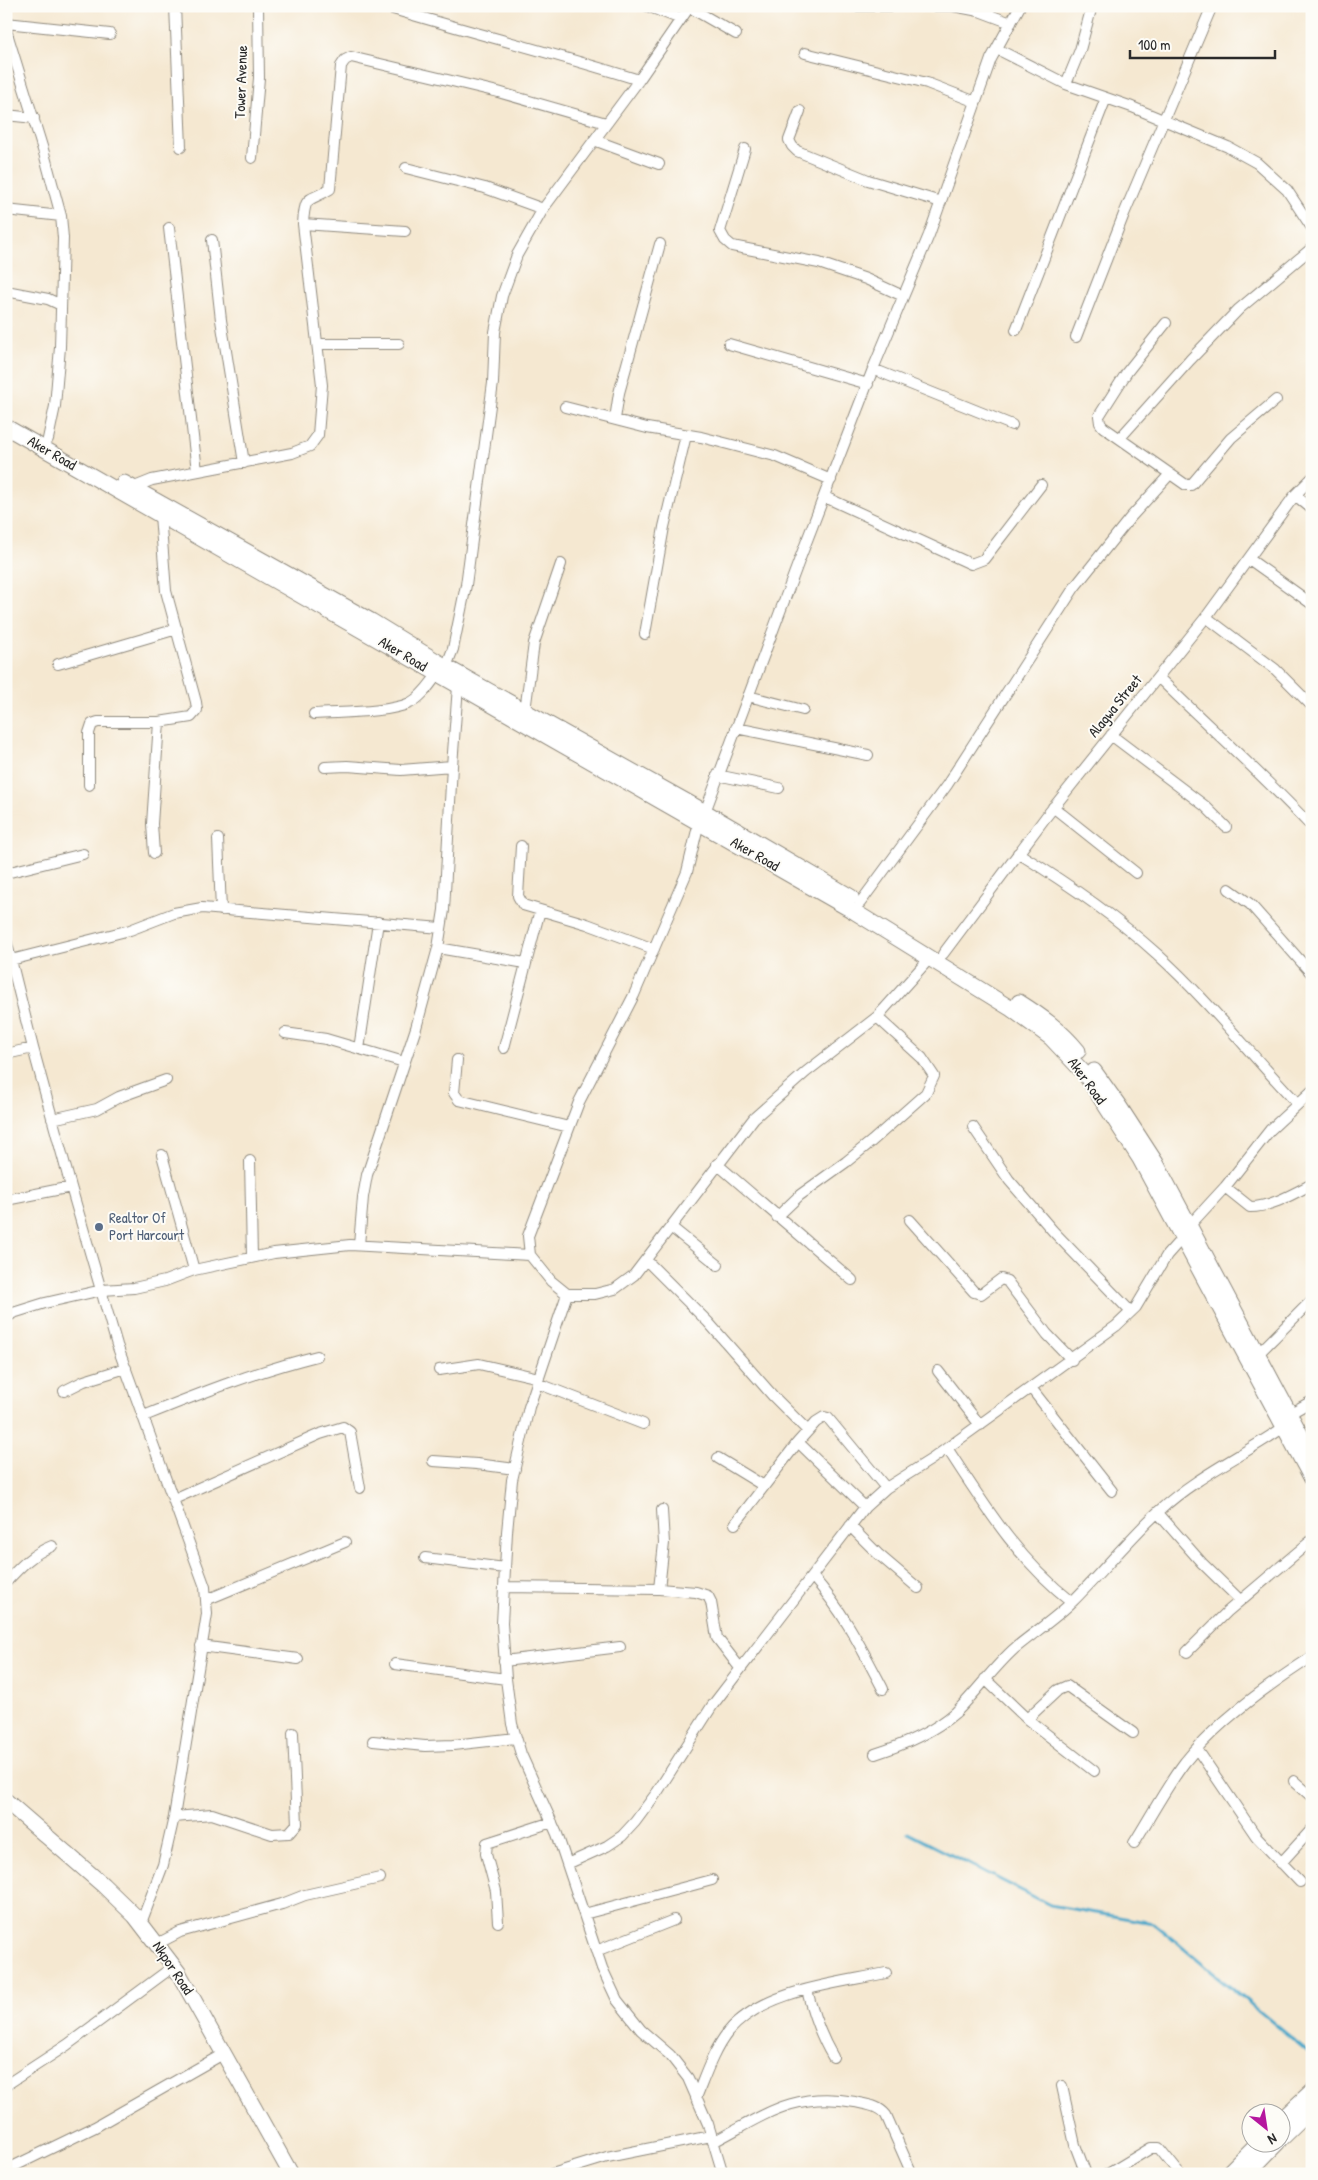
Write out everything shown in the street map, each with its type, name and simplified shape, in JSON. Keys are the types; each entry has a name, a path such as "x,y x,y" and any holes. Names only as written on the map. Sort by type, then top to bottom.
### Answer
{"street":[{"path":"175,6 181,147"},
{"name":"Tower Avenue","path":"252,158 259,78 258,6"},
{"path":"383,6 454,28 580,61 639,80"},
{"path":"647,6 681,19"},
{"path":"314,714 386,709 411,703 421,695 442,671 453,649 466,585 493,383 495,332 502,296 518,255 543,209 639,80 690,6 736,34"},
{"path":"842,6 953,6 979,11 1011,22"},
{"path":"723,2174 712,2139 688,2078 670,2056 641,2030 618,2000 596,1951 552,1822 521,1754 516,1738 506,1679 502,1623 507,1532 515,1469 538,1380 567,1294 551,1281 530,1255 528,1236 579,1102 634,995 687,872 702,817 798,560 873,369 930,235 976,102 997,49 1020,6"},
{"path":"1066,84 1080,50 1092,6"},
{"path":"1076,336 1163,120 1212,6"},
{"path":"6,24 110,34"},
{"path":"6,30 34,118 61,216 60,347 55,406 48,439"},
{"path":"997,49 1066,84 1163,120 1228,147 1257,163 1286,190 1310,220"},
{"path":"805,53 926,83 976,102"},
{"path":"132,488 152,480 292,453 310,446 318,435 322,386 303,224 304,206 306,201 330,189 341,66 345,60 351,57 498,92 606,123"},
{"path":"1016,330 1106,98"},
{"path":"800,111 789,140 797,150 868,180 941,202"},
{"path":"6,115 34,118"},
{"path":"594,140 659,164"},
{"path":"745,149 720,231 724,240 732,246 819,263 866,279 903,296"},
{"path":"406,168 485,188 543,209"},
{"path":"6,210 61,216"},
{"path":"303,224 406,232"},
{"path":"169,228 197,471"},
{"path":"212,240 221,320 244,463"},
{"path":"615,419 619,393 660,244"},
{"path":"1120,438 1239,309 1312,248"},
{"path":"6,291 48,299 61,305"},
{"path":"1166,322 1127,372 1099,416 1103,427 1186,485 1192,485 1231,438 1276,400"},
{"path":"318,344 399,344"},
{"path":"729,344 868,384"},
{"path":"873,369 1012,426"},
{"path":"565,407 775,456 831,480"},
{"name":"Aker Road","path":"6,415 442,671 525,711 937,956"},
{"name":"Aker Road","path":"6,427 160,516 389,639"},
{"path":"645,634 664,527 686,435"},
{"path":"860,903 947,785 1074,588 1130,518 1170,474"},
{"name":"Alagwa Street","path":"567,1294 595,1294 615,1289 634,1275 754,1118 806,1072 877,1016 937,956 1206,618 1296,495 1312,478"},
{"path":"824,497 970,564 979,562 984,558 1041,485"},
{"path":"1296,495 1312,509"},
{"path":"89,785 89,733 92,724 98,722 159,722 191,717 197,710 166,591 160,516"},
{"path":"1249,559 1312,604"},
{"path":"525,711 534,643 561,564"},
{"path":"1206,618 1275,669 1312,706"},
{"path":"58,664 177,629"},
{"name":"Aker Road","path":"442,671 458,686 860,903 1034,1024 1067,1054 1085,1074 1186,1231 1257,1355 1310,1473"},
{"path":"1158,677 1272,785 1308,823"},
{"path":"359,1245 367,1175 416,1028 438,948 445,901 458,686"},
{"path":"748,696 803,710"},
{"path":"154,853 152,824 159,722"},
{"path":"736,728 868,755"},
{"path":"1111,735 1205,806 1226,827"},
{"path":"325,766 400,770 452,766"},
{"path":"718,775 779,788"},
{"path":"1053,808 1136,872"},
{"path":"218,839 221,910"},
{"path":"521,846 519,900 526,906 587,924 654,948"},
{"path":"1018,853 1067,883 1157,954 1298,1104"},
{"path":"6,873 83,854"},
{"path":"1229,889 1250,904 1312,974"},
{"path":"11,960 130,930 174,914 202,908 441,928"},
{"path":"504,1048 540,910"},
{"path":"359,1049 378,922"},
{"path":"6,940 52,1119 102,1290 126,1368 205,1587 207,1614 174,1817 163,1865 141,1923"},
{"path":"438,948 525,964"},
{"path":"777,1217 805,1190 846,1162 872,1141 926,1092 934,1076 922,1058 877,1016"},
{"path":"285,1033 326,1039 404,1062"},
{"path":"6,1054 33,1048"},
{"path":"457,1060 454,1093 459,1100 569,1127"},
{"path":"52,1119 97,1109 120,1097 166,1080"},
{"path":"567,1864 607,1846 622,1836 634,1822 658,1791 712,1706 865,1507 886,1488 948,1448 1072,1360 1116,1326 1131,1312 1147,1291 1167,1256 1186,1231 1225,1187 1270,1130 1312,1091"},
{"path":"973,1127 1009,1180 1053,1231 1131,1312"},
{"path":"162,1155 194,1270"},
{"path":"250,1161 252,1257"},
{"path":"718,1164 852,1280"},
{"path":"1225,1187 1250,1207 1260,1207 1296,1193 1312,1184"},
{"path":"6,1200 71,1187"},
{"path":"910,1220 974,1292 981,1294 1001,1279 1007,1281 1047,1334 1072,1360"},
{"path":"671,1227 718,1265"},
{"name":"Aker Road","path":"1186,1231 1236,1340 1286,1420 1312,1456"},
{"path":"6,1318 13,1313 45,1303 102,1290 149,1284 194,1270 274,1253 359,1245 530,1255"},
{"path":"646,1260 708,1322 773,1396 808,1430"},
{"path":"1257,1355 1312,1300"},
{"path":"144,1416 262,1371 317,1356"},
{"path":"439,1370 479,1364 538,1380 643,1424"},
{"path":"64,1391 126,1368"},
{"path":"938,1372 980,1425"},
{"path":"1032,1388 1112,1491"},
{"path":"874,1754 895,1747 934,1729 956,1712 1014,1650 1072,1602 1158,1512 1185,1488 1216,1468 1254,1448 1286,1420 1312,1401"},
{"path":"735,1524 798,1442 816,1422 824,1417 828,1418 886,1488"},
{"path":"174,1498 320,1434 343,1427 350,1432 360,1488"},
{"path":"798,1442 865,1507"},
{"path":"948,1448 996,1524 1021,1555 1052,1587 1072,1602"},
{"path":"718,1458 764,1486"},
{"path":"433,1461 515,1469"},
{"path":"659,1589 664,1543 662,1510"},
{"path":"1158,1512 1202,1563 1240,1600"},
{"path":"850,1526 878,1554 918,1588"},
{"path":"1187,1652 1240,1600 1312,1540"},
{"path":"206,1600 345,1542"},
{"path":"6,1582 24,1562 37,1552 52,1546"},
{"path":"425,1558 505,1568"},
{"path":"812,1576 834,1600 846,1619 883,1689"},
{"path":"504,1587 659,1589 696,1592 708,1596 711,1602 717,1638 740,1668"},
{"path":"201,1646 298,1659"},
{"path":"504,1661 620,1647"},
{"path":"1134,1843 1168,1788 1210,1734 1256,1697 1312,1657"},
{"path":"395,1664 506,1679"},
{"path":"985,1679 1027,1719 1094,1771"},
{"path":"1027,1719 1058,1690 1067,1686 1133,1733"},
{"path":"174,1817 212,1814 272,1834 282,1835 289,1833 297,1824 293,1733"},
{"path":"373,1741 425,1746 516,1738"},
{"path":"1197,1749 1256,1836 1300,1882"},
{"path":"1294,1781 1312,1797"},
{"name":"Nkpor Road","path":"7,1803 103,1884 141,1923 174,1966 291,2174"},
{"path":"498,1922 496,1892 486,1854 487,1844 552,1822"},
{"path":"1281,1862 1312,1829"},
{"path":"157,1944 180,1932 282,1904 305,1895 380,1878"},
{"path":"584,1914 712,1880"},
{"path":"596,1951 674,1920"},
{"path":"6,2085 67,2045 174,1966"},
{"path":"696,2098 713,2058 727,2033 745,2016 771,2001 808,1990 886,1973"},
{"path":"808,1990 812,2014 821,2036 833,2057"},
{"path":"6,2170 95,2126 224,2054"},
{"path":"1062,2086 1075,2145 1086,2174"},
{"path":"1290,2112 1312,2091"},
{"path":"552,2174 607,2157 712,2139 789,2103 818,2098 846,2101 882,2110 912,2174"},
{"path":"1290,2132 1310,2115"},
{"path":"1108,2174 1151,2148 1159,2148 1180,2174"},
{"path":"1227,2174 1249,2152"},
{"path":"1247,2174 1268,2152"}],"waterway":[{"path":"908,1833 1050,1905 1153,1923 1312,2055"}],"place":[{"name":"Realtor Of Port Harcourt","path":"99,1227"}]}
